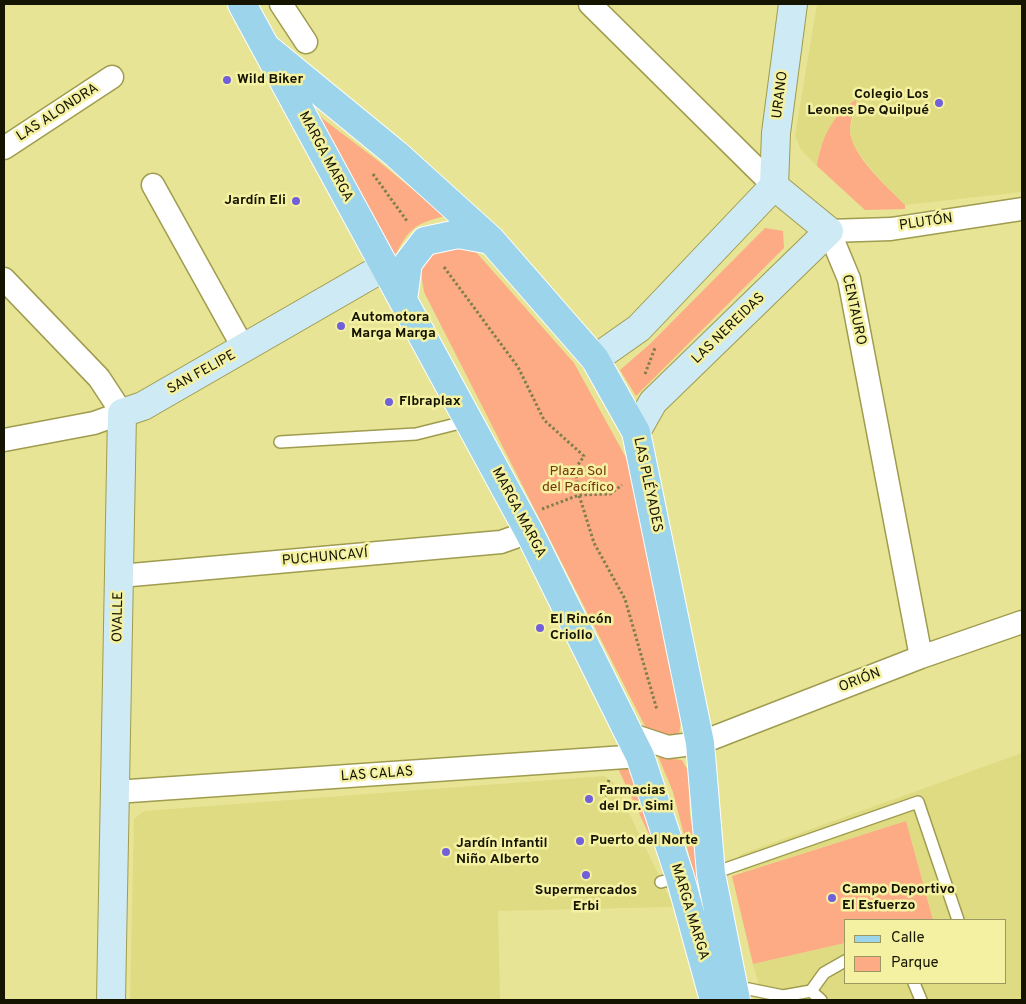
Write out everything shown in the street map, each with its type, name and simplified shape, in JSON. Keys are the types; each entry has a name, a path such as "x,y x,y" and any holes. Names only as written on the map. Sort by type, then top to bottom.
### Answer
{"main road":[{"name":"MARGA MARGA","path":"242,4 524,524 634,745 670,880 727,995"},
{"name":"MARGA MARGA","path":"268,49 396,154"},
{"name":"LAS PLÉYADES","path":"396,154 491,240 595,359 636,432 700,743 711,874"},
{"path":"403,300 408,264 425,241 458,234 491,240"},
{"name":"MARGA MARGA","path":"711,874 727,995"}],"street":[{"name":"CENTAURO","path":"590,4 774,186 829,231 849,279 920,657"},
{"name":"URANO","path":"774,186 776,133 793,4"},
{"path":"291,9 306,42"},
{"name":"LAS ALONDRA","path":"4,148 112,77"},
{"path":"153,185 244,349"},
{"path":"595,359 639,328 774,186"},
{"name":"PLUTÓN","path":"829,231 891,228 1022,209"},
{"name":"LAS NEREIDAS","path":"636,432 653,402 829,231"},
{"name":"SAN FELIPE","path":"4,440 94,423 143,406 384,267"},
{"path":"4,279 99,378 122,413"},
{"name":"OVALLE","path":"111,1000 122,413"},
{"name":"PUCHUNCAVÍ","path":"120,576 501,542 524,524"},
{"name":"ORIÓN","path":"634,745 668,747 700,743 920,657 1022,622"},
{"name":"LAS CALAS","path":"115,792 634,745"}],"lane":[{"path":"280,442 416,434 468,421"},
{"path":"711,874 918,802 958,919"},
{"path":"727,995 784,998 811,991 824,973 844,962"},
{"path":"914,984 920,1000"},
{"path":"811,991 821,1000"}],"path":[{"path":"374,174 407,221"},
{"path":"444,267 518,367 544,420 584,456 575,469 579,495 594,543 625,599 657,710"},
{"path":"639,328 655,347 642,380 653,402"},
{"path":"524,524 579,495 610,494 644,468"},
{"path":"606,796 606,787 613,776"}],"shaded area":[{"name":"Colegio Los Leones De Quilpué","path":"817,4 1022,4 1022,192 905,205 874,173 853,146 850,130 857,100 820,148 817,166 801,150 795,136"},
{"path":"1022,753 1022,1000 763,1000 753,964 844,943 844,984 1006,984 1006,919 933,919 906,821 743,872 739,855"},
{"path":"604,776 615,784 674,907 498,911 500,1000 130,1000 134,819 144,811"}],"green space":[{"path":"302,97 323,119 377,160 445,216 425,222 412,230 407,235 393,261"},
{"path":"857,99 850,126 856,150 871,170 905,205 905,209 865,210 817,166 825,136 835,119"},
{"path":"765,228 783,231 784,248 636,396 620,370 650,344"},
{"name":"Plaza Sol del Pacífico","path":"456,247 476,252 574,363 629,463 681,722 679,734 663,737 646,728 424,292 420,266 438,251"},
{"path":"656,751 667,758 682,760 688,771 690,815 726,1000 673,792"},
{"path":"615,762 624,762 633,771 667,873"},
{"name":"Campo Deportivo El Esfuerzo","path":"906,821 933,919 844,919 844,943 753,964 732,876"}],"place":[{"name":"Wild Biker","path":"227,80"},
{"name":"Colegio Los Leones De Quilpué","path":"939,103"},
{"name":"Jardín Eli","path":"296,201"},
{"name":"Automotora Marga Marga","path":"341,326"},
{"name":"FIbraplax","path":"389,402"},
{"name":"El Rincón Criollo","path":"540,628"},
{"name":"Farmacias del Dr. Simi","path":"589,799"},
{"name":"Puerto del Norte","path":"580,841"},
{"name":"Jardín Infantil Niño Alberto","path":"446,852"},
{"name":"Supermercados Erbi","path":"586,875"},
{"name":"Campo Deportivo El Esfuerzo","path":"832,898"}]}
